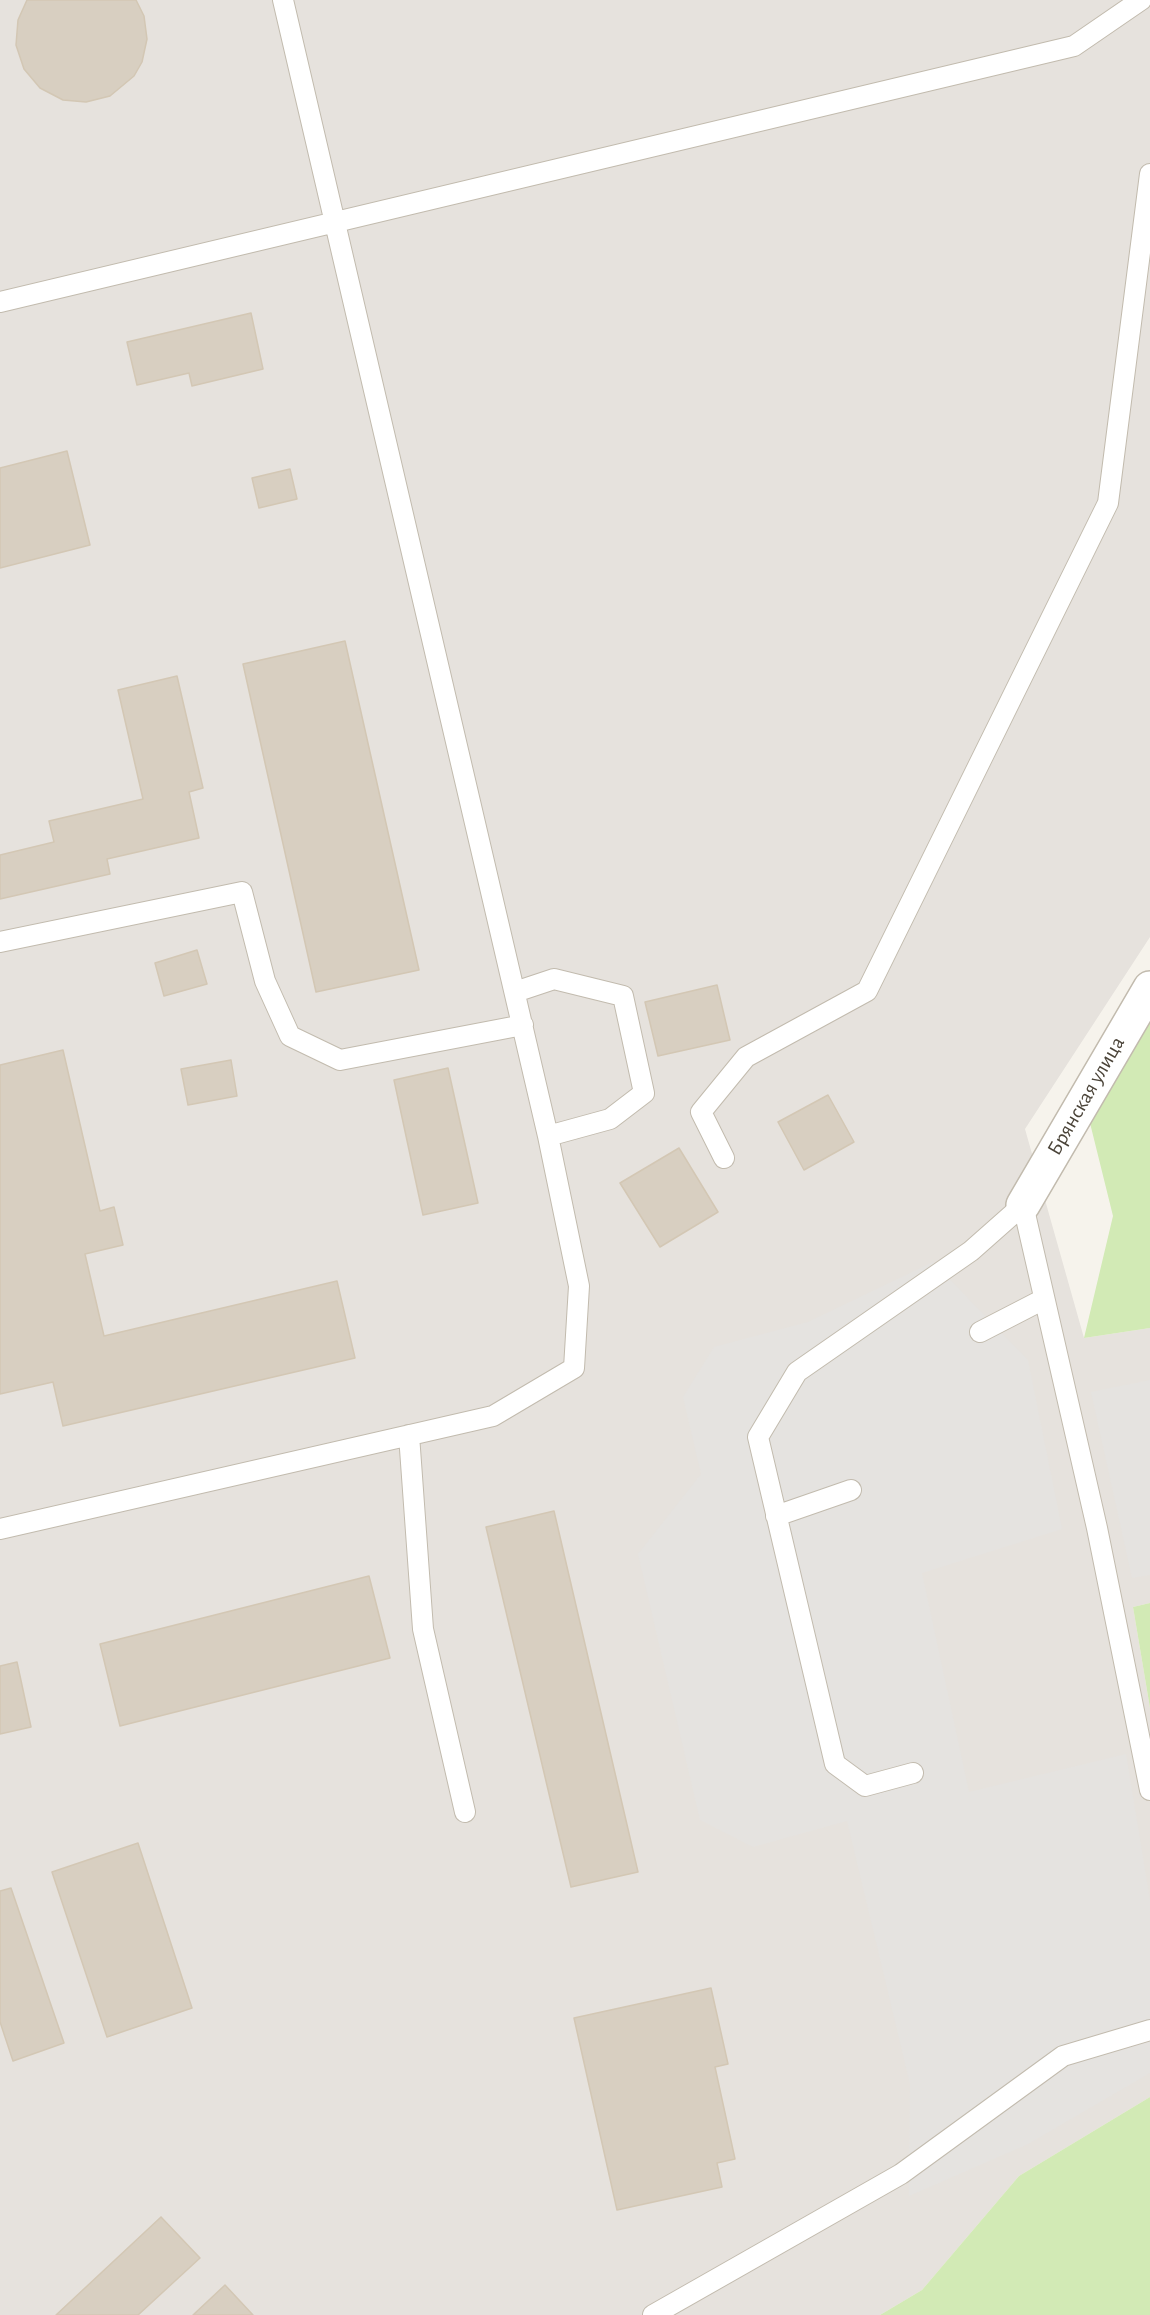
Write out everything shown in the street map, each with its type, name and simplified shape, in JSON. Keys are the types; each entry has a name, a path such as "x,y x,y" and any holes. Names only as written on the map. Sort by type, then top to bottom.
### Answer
{"street":[{"name":"Брянская улица","path":"1023,1204 1150,988"}],"lane":[{"path":"0,1529 493,1416 574,1368 579,1286 548,1136 283,0"},
{"path":"0,302 1074,46 1141,0"},
{"path":"724,1158 701,1112 746,1057 867,991 1107,503 1150,174"},
{"path":"0,942 243,892 265,981 290,1036 340,1060 523,1025"},
{"path":"515,992 554,979 623,996 644,1093 610,1119 548,1136"},
{"path":"913,1773 865,1786 835,1764 758,1437 797,1372 971,1251 1023,1204 1097,1528 1150,1790"},
{"path":"980,1332 1044,1299"},
{"path":"409,1436 423,1629 465,1812"},
{"path":"776,1516 851,1490"},
{"path":"653,2315 901,2174 1063,2056 1150,2030"}],"shaded area":[{"path":"0,0 1150,0 1150,937 1025,1129 1084,1338 1150,1328 1150,1603 1133,1607 1150,1708 1150,2097 1019,2176 922,2290 880,2315 0,2315"},
{"path":"933,1262 1028,1360 1062,1529 922,1573 969,1792 1126,1754 1150,1900 1150,2073 1028,2144 909,2196 910,2084 847,1821 753,1847 700,1820 638,1554 701,1474 683,1397 714,1347 808,1322"},
{"path":"1150,1380 1150,1575 1132,1578 1091,1392"}],"green space":[{"path":"1150,1018 1150,1328 1084,1338 1113,1216 1089,1119"},
{"path":"1150,1603 1150,1708 1133,1607"},
{"path":"1150,2097 1150,2315 880,2315 922,2290 1019,2176"}],"building":[{"path":"27,0 136,0 144,16 147,39 142,62 134,76 110,96 86,102 63,100 40,88 24,69 16,45 18,20"},
{"path":"251,313 263,369 192,386 189,373 137,385 127,342"},
{"path":"67,451 90,545 0,568 0,468"},
{"path":"290,469 297,499 259,508 252,478"},
{"path":"345,641 419,970 316,992 243,664"},
{"path":"177,676 203,788 189,792 199,838 107,859 110,874 0,899 0,855 54,842 49,821 143,799 118,690"},
{"path":"197,950 207,984 164,996 155,963"},
{"path":"717,985 730,1040 658,1056 645,1002"},
{"path":"63,1050 100,1211 114,1207 123,1245 85,1254 104,1336 337,1281 355,1358 63,1426 53,1382 0,1394 0,1065"},
{"path":"231,1060 237,1096 188,1105 181,1069"},
{"path":"448,1068 478,1203 423,1215 394,1080"},
{"path":"828,1095 854,1142 804,1170 778,1122"},
{"path":"679,1148 718,1212 660,1247 620,1183"},
{"path":"554,1511 638,1872 571,1887 486,1527"},
{"path":"369,1576 390,1658 120,1726 100,1644"},
{"path":"17,1662 31,1727 0,1734 0,1666"},
{"path":"138,1843 192,2008 107,2037 52,1872"},
{"path":"11,1888 64,2043 13,2061 0,2022 0,1891"},
{"path":"711,1988 728,2064 715,2067 735,2159 717,2163 722,2187 617,2210 574,2018"},
{"path":"161,2217 200,2258 138,2315 56,2315"},
{"path":"225,2285 253,2315 193,2315"}]}
